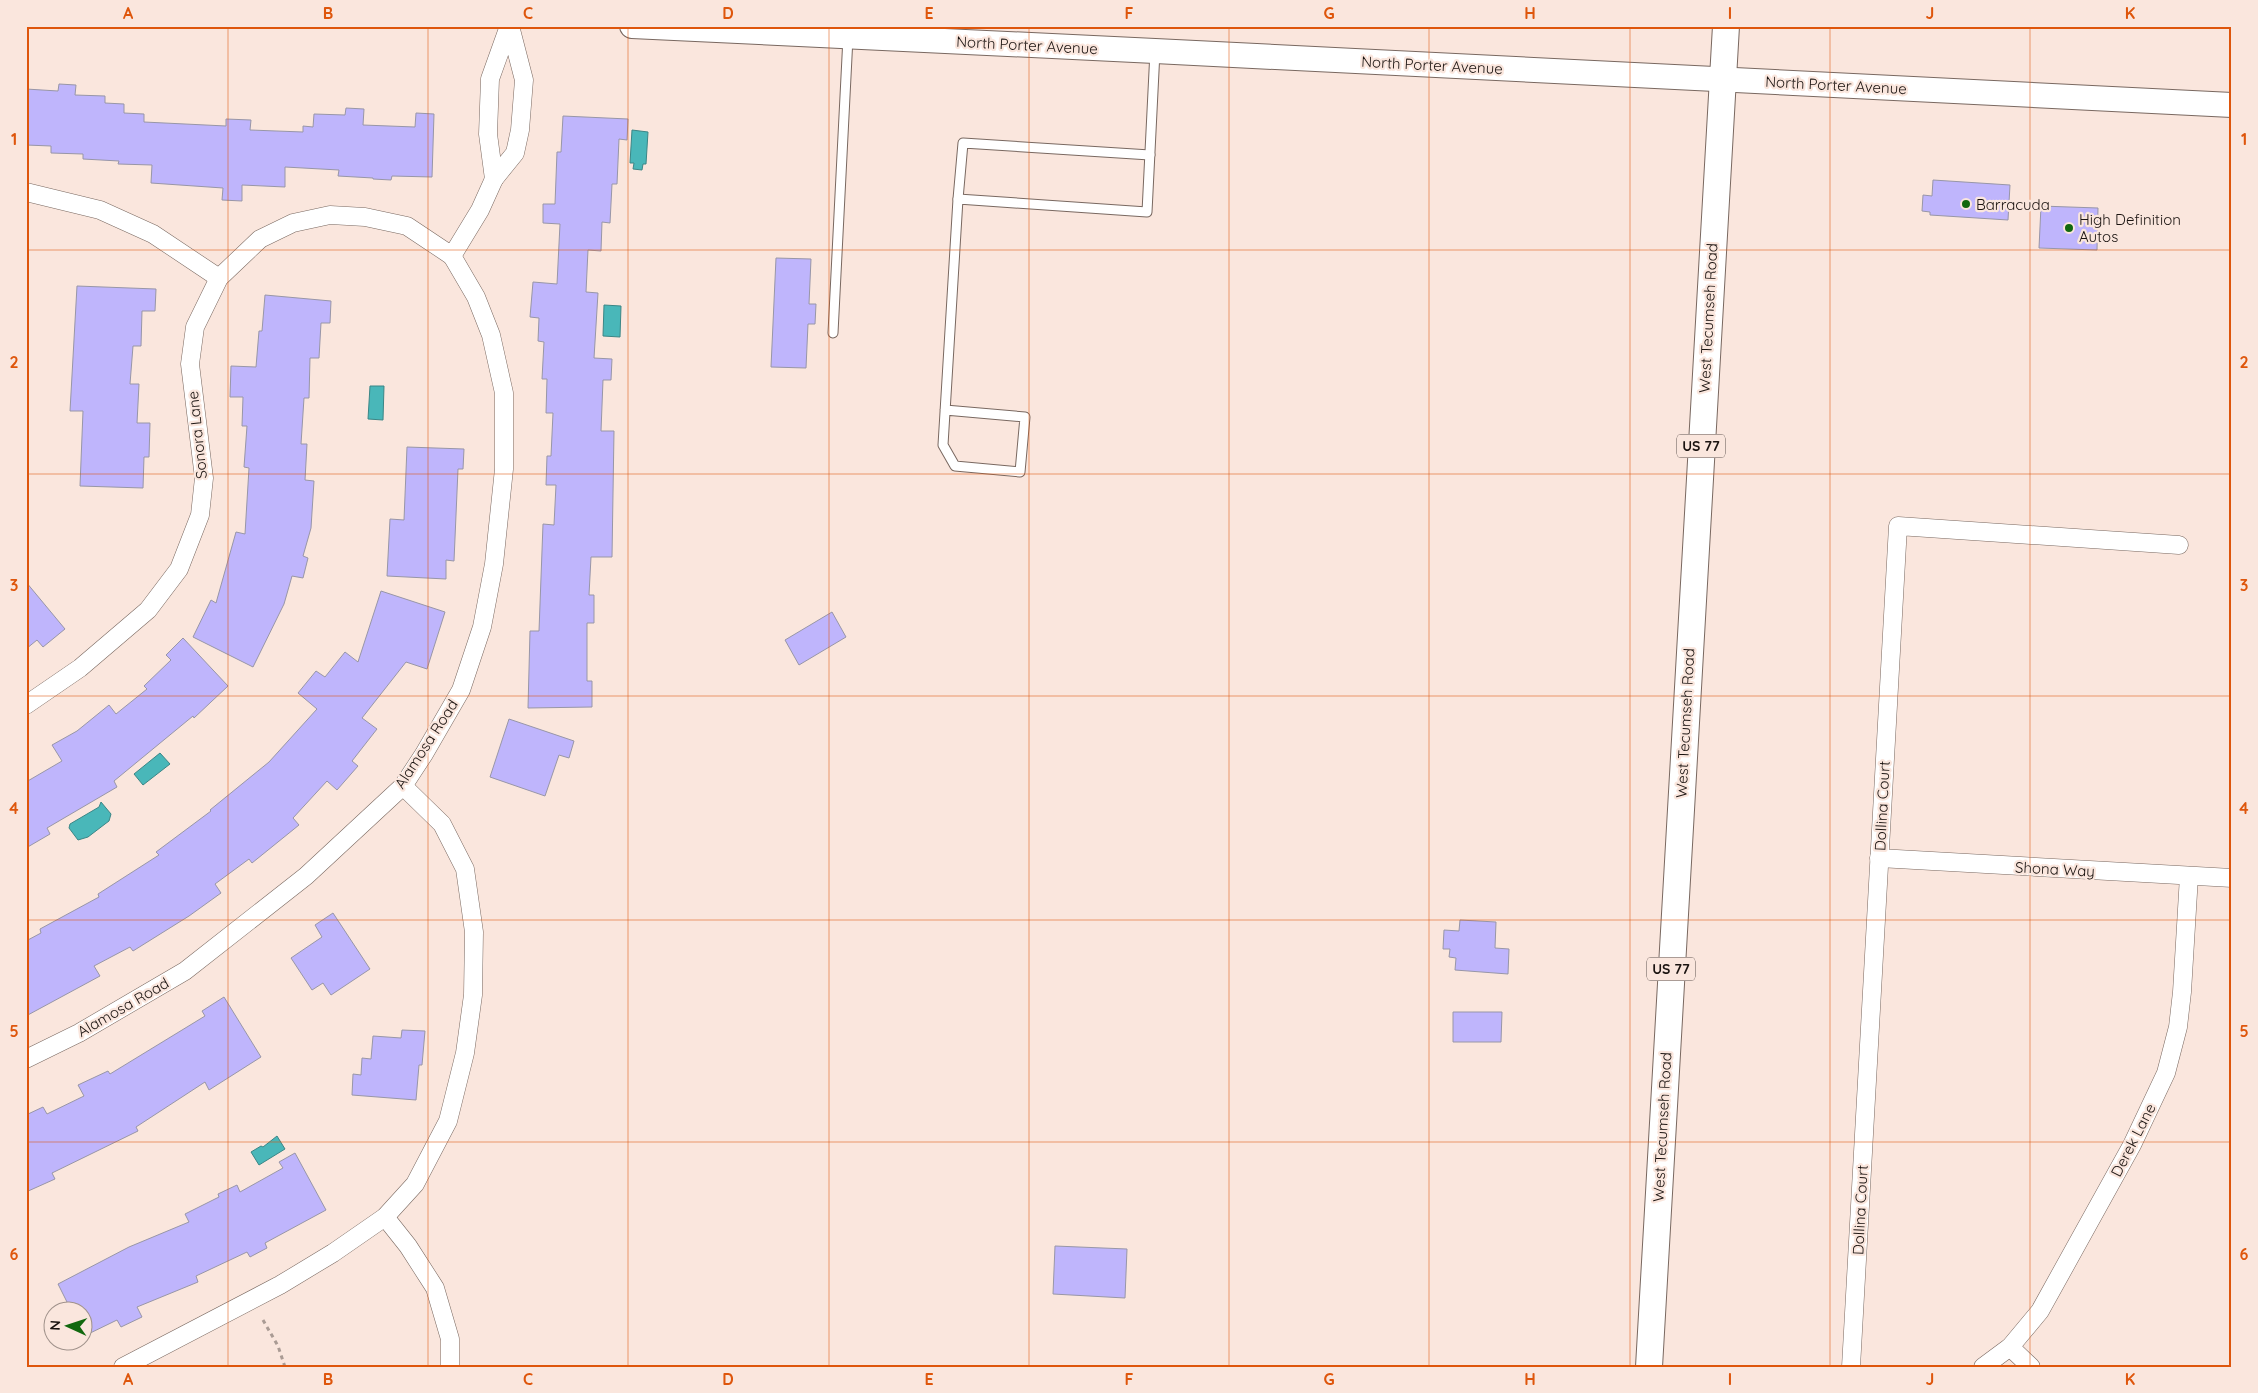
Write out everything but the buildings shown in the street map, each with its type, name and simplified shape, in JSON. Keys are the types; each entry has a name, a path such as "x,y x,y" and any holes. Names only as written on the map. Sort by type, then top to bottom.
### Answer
{"main road":[{"name":"North Porter Avenue","path":"632,26 1155,50 2232,106"},
{"name":"US 77","path":"1723,79 1726,26"},
{"name":"West Tecumseh Road","path":"1649,1367 1723,79"}],"street":[{"path":"494,179 488,134 490,79 509,26"},
{"path":"452,256 480,210 494,179 515,153 520,130 524,80 509,26"},
{"path":"26,192 100,210 153,234 219,278"},
{"name":"Alamosa Road","path":"26,1059 79,1032 185,970 306,876 403,786 461,690 482,627 494,564 504,469 504,393 492,335 476,297 452,256 407,226 365,217 330,215 292,223 260,239 219,278"},
{"name":"Sonora Lane","path":"26,705 80,668 148,610 180,569 200,515 204,478 190,364 195,327 219,278"},
{"name":"Dollina Court","path":"1851,1367 1898,526 2179,544"},
{"path":"123,1367 280,1285 333,1253 385,1217 415,1184 448,1121 465,1053 473,995 474,932 464,869 442,824 403,786"},
{"name":"Shona Way","path":"1879,858 2232,878"},
{"name":"Derek Lane","path":"1983,1367 2010,1347 2040,1311 2132,1145 2166,1073 2178,1027 2189,876"},
{"path":"385,1217 408,1246 435,1288 450,1339 450,1367"},
{"path":"2010,1347 2031,1367"}],"lane":[{"path":"833,333 848,36"},
{"path":"958,199 1147,212 1155,50"},
{"path":"945,410 1025,417 1020,472 955,466 943,445 945,410 958,199 963,143 1150,155"}],"path":[{"path":"263,1320 278,1346 285,1367"}],"water":[{"path":"632,130 648,132 646,164 643,164 642,170 633,169 634,163 630,163"},
{"path":"604,305 621,306 620,337 603,336"},
{"path":"370,386 384,386 383,420 368,419"},
{"path":"160,753 170,764 143,785 134,774"},
{"path":"101,802 111,814 109,821 88,837 78,840 69,828 70,824 99,807"},
{"path":"277,1136 285,1149 259,1165 251,1152 261,1146 263,1147"}],"place":[{"name":"Barracuda","path":"1966,204"},
{"name":"High Definition Autos","path":"2069,228"}]}
